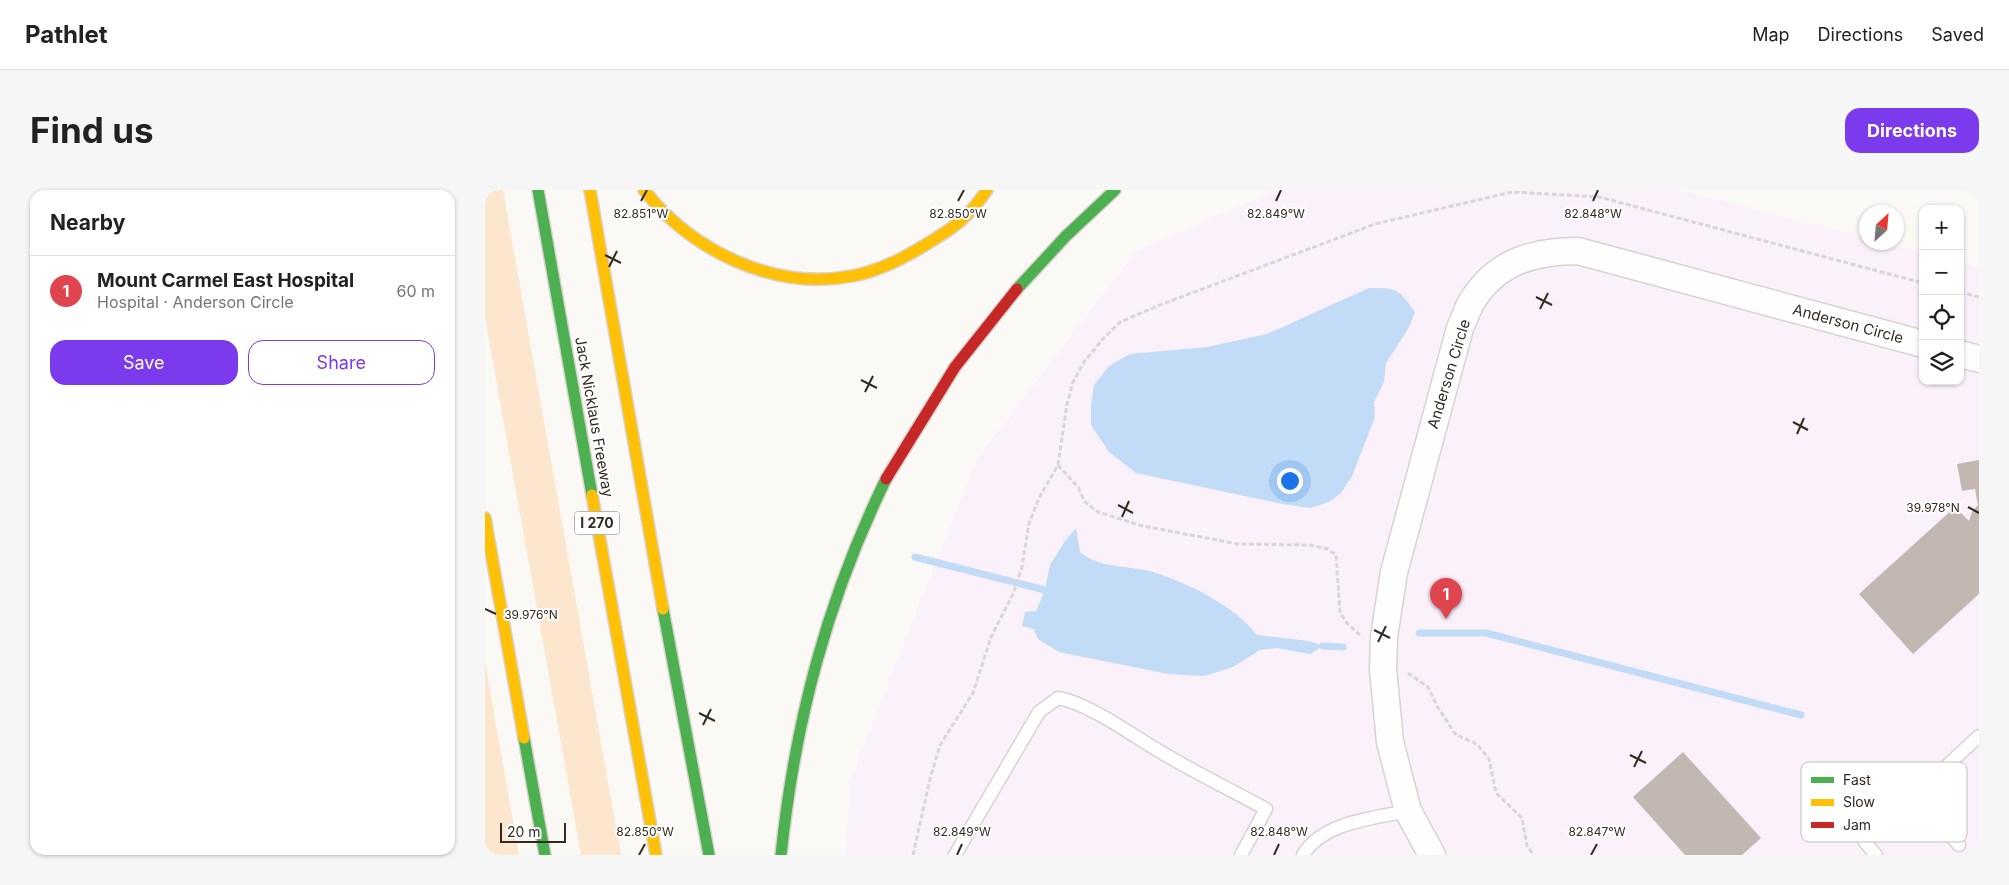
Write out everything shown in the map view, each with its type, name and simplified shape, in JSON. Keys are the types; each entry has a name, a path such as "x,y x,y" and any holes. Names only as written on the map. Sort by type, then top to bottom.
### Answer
{"highway":[{"name":"Jack Nicklaus Freeway","path":"538,190 656,855"},
{"path":"590,190 664,614 709,855"},
{"path":"645,190 676,226 722,256 766,271 791,276 840,278 890,265 912,254 958,225 977,205 987,190"},
{"path":"781,855 784,818 806,694 816,657 862,529 884,482 947,377 996,314 1048,254 1115,190"},
{"path":"485,518 545,855"}],"street":[{"name":"Anderson Circle","path":"1432,855 1408,811 1390,742 1383,668 1384,637 1394,572 1461,328 1471,303 1490,279 1513,263 1531,256 1552,251 1578,251 1919,343"},
{"path":"1964,355 1979,359"}],"lane":[{"path":"955,855 1039,712 1058,698 1067,700 1107,720 1160,752 1266,809 1241,855"},
{"path":"1950,762 1979,736"},
{"path":"1303,855 1306,850 1325,834 1341,826 1408,811"},
{"path":"1865,842 1876,855"}],"path":[{"path":"913,855 930,779 941,745 973,692 991,637 1013,594 1022,567 1029,523 1040,496 1058,465 1065,413 1073,382 1084,362 1102,340 1121,322 1160,305 1375,224 1512,192 1599,197 1919,282"},
{"path":"1964,293 1979,297"},
{"path":"1058,465 1078,487 1085,502 1098,512 1143,526 1238,544 1310,545 1328,549 1336,556 1340,613 1348,624 1383,655 1428,687 1437,706 1456,735 1477,744 1483,751 1489,759 1496,793 1522,818 1527,846 1534,855"}],"shaded area":[{"path":"485,190 503,190 621,855 581,855 485,318"},
{"path":"1275,190 1680,190 1859,236 1859,250 1904,250 1904,248 1919,252 1919,385 1964,385 1964,263 1979,267 1979,855 846,855 850,780 977,459 1135,252"},
{"path":"485,662 519,855 485,854"}],"water":[{"path":"1369,288 1397,291 1415,312 1408,329 1386,363 1384,382 1374,402 1375,417 1352,476 1341,493 1329,502 1310,508 1283,504 1136,473 1109,452 1091,425 1094,385 1109,366 1130,354 1207,347 1267,334"},
{"path":"1076,528 1080,552 1096,561 1153,572 1181,582 1224,605 1248,624 1257,635 1309,641 1323,646 1310,654 1277,648 1260,650 1233,667 1204,676 1169,674 1059,652 1038,639 1034,629 1022,626 1025,612 1036,611 1045,590 1050,565 1065,541"}],"building":[{"path":"1979,460 1979,594 1913,654 1859,594 1955,507 1969,521 1972,512 1978,505 1975,489 1962,491 1957,464"},
{"path":"1683,752 1761,838 1742,855 1685,855 1633,797"}],"waterway":[{"path":"915,557 1045,590"},
{"path":"1419,633 1486,633 1801,715"},
{"path":"1323,646 1343,647"}],"traffic: fast":[{"path":"538,190 592,495"},
{"path":"1017,289 1066,236 1115,190"},
{"path":"781,855 795,757 817,662 847,570 865,524 886,479"},
{"path":"663,609 709,855"},
{"path":"524,738 545,855"}],"traffic: slow":[{"path":"590,190 663,609"},
{"path":"644,190 664,212 686,231 710,248 737,262 793,277 823,279 862,274 881,268 908,255 960,222 987,190"},
{"path":"592,495 656,855"},
{"path":"485,518 524,738"}],"traffic: jam":[{"path":"886,479 955,367 1017,289"}],"place":[{"name":"Mount Carmel East Hospital","path":"1446,619"}]}
